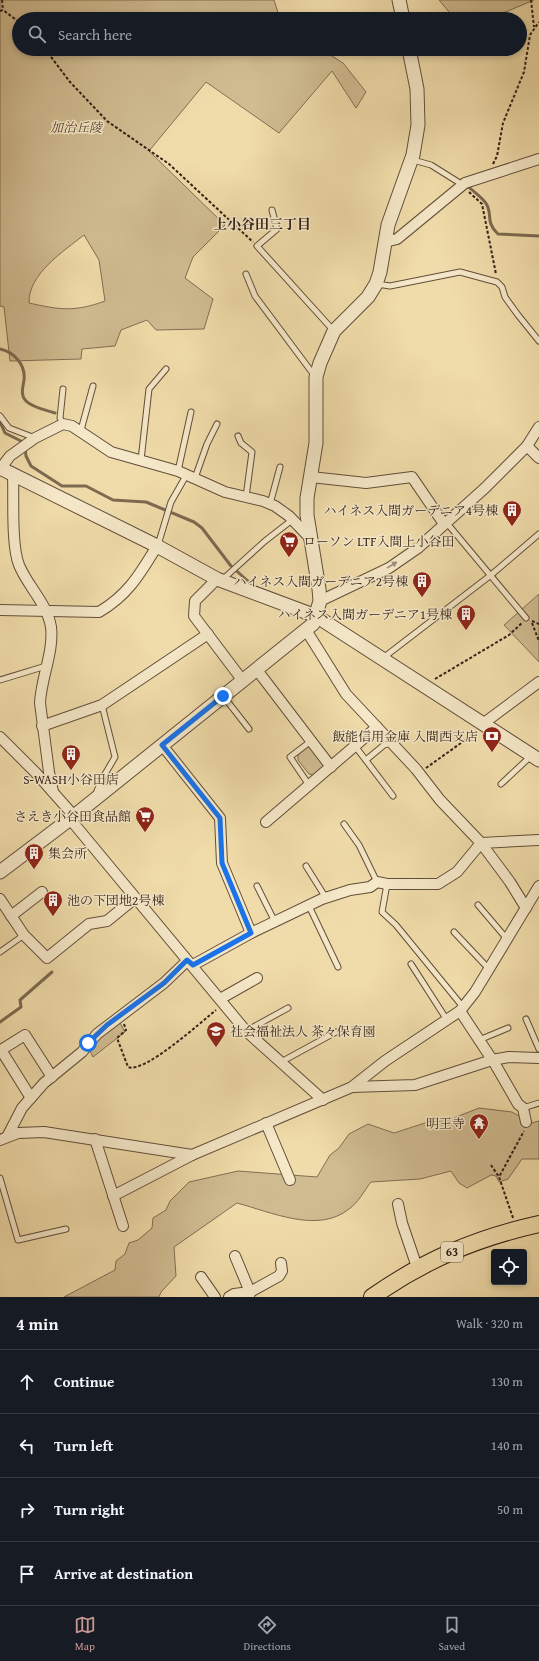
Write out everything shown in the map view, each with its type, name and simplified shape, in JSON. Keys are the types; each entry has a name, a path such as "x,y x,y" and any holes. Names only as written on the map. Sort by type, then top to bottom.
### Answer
{"main road":[{"name":"63","path":"372,1297 418,1267 441,1256 517,1229 539,1224"}],"street":[{"path":"399,0 402,12"},
{"path":"0,872 90,803 313,624 320,601 307,515 307,498 316,443 316,377 320,363 334,331 368,297 376,284 380,272 392,209 412,160 418,126 418,105 410,56"},
{"path":"385,242 397,239 463,185 493,173 539,160"},
{"path":"311,539 292,520 270,504 225,492 187,474 111,452 81,430 72,426 62,424 35,438 10,456 0,468 157,546 219,580 316,616 426,685 536,757"},
{"path":"320,601 389,568 418,548 485,488 527,446 539,427"},
{"path":"527,446 539,458"},
{"path":"13,474 16,549 18,563 26,581 48,612 51,630 50,650 41,691 42,726 53,792"},
{"path":"311,477 366,483 412,477 445,523"},
{"path":"0,610 99,612 110,606 131,587 157,546"},
{"path":"219,580 195,601 194,616 243,681"},
{"path":"306,630 346,694 419,773 440,800 481,843 510,882 526,908"},
{"path":"42,726 102,705 208,634"},
{"path":"256,670 331,767"},
{"path":"484,723 539,682"},
{"path":"266,822 377,727"},
{"path":"0,737 53,792 134,899 190,963 246,1031 323,1100"},
{"path":"162,745 220,818 222,863 251,933"},
{"path":"3,1138 22,1108 31,1098 52,1077 82,1052 97,1034 190,963 326,898 350,890 370,887 382,883 438,884 461,868 481,843 539,840"},
{"path":"113,1196 192,1156 352,1087 384,1061 447,1020 462,1009 489,969 539,886"},
{"path":"11,916 42,892"},
{"path":"0,899 24,935 47,958 89,924 107,921 134,899"},
{"path":"222,1002 256,978"},
{"path":"462,1009 518,1104 523,1108 526,1122"},
{"path":"31,1098 2,1050 25,1035 52,1077"},
{"path":"352,1087 415,1085 492,1060 509,1057 539,1058"},
{"path":"266,1124 290,1180"},
{"path":"3,1138 27,1132 44,1132 95,1139 192,1156"},
{"path":"95,1139 123,1226"},
{"path":"398,1204 402,1223 418,1267"},
{"path":"235,1256 250,1295"},
{"path":"229,1297 234,1294 250,1295 279,1276 282,1270 281,1263"},
{"path":"201,1277 215,1297"}],"lane":[{"path":"412,160 431,165 463,185"},
{"path":"272,210 277,229 257,246 334,331"},
{"path":"376,284 390,286 460,272 497,282 502,287 505,297 513,309 539,341"},
{"path":"246,274 255,296 316,377"},
{"path":"141,460 149,389 166,369"},
{"path":"81,430 93,386"},
{"path":"62,424 60,418 64,389"},
{"path":"187,474 191,412"},
{"path":"0,416 9,428 35,438"},
{"path":"157,546 170,502 207,444 217,424"},
{"path":"238,436 241,443 252,452 246,497"},
{"path":"270,504 280,466"},
{"path":"219,580 292,520"},
{"path":"445,523 529,620"},
{"path":"383,658 491,575 539,534"},
{"path":"0,680 46,666"},
{"path":"223,696 249,729"},
{"path":"90,803 100,787 101,780 115,757 102,705"},
{"path":"309,785 290,757 311,741"},
{"path":"366,760 384,745 392,743"},
{"path":"355,746 394,796"},
{"path":"501,784 536,757"},
{"path":"344,824 359,845 382,883 382,912 396,924 462,1009"},
{"path":"306,866 326,898"},
{"path":"257,886 275,922"},
{"path":"478,905 507,939"},
{"path":"309,906 338,967"},
{"path":"454,932 489,969"},
{"path":"0,952 24,935"},
{"path":"411,964 447,1020"},
{"path":"246,1031 288,1008"},
{"path":"526,1019 539,1049"},
{"path":"479,1040 508,1028"},
{"path":"281,1062 336,1032"},
{"path":"523,1108 539,1103"},
{"path":"0,1178 18,1240 66,1229"}],"path":[{"path":"2,0 1,11 12,18"},
{"path":"527,47 534,27 531,0"},
{"path":"534,27 539,22"},
{"path":"50,56 70,82 107,121 169,164 257,246"},
{"path":"493,173 493,163 497,156 503,123 524,72 526,56"},
{"path":"463,185 482,204 497,282"},
{"path":"529,620 539,624"},
{"path":"529,620 539,641"},
{"path":"426,685 509,635 529,620"},
{"path":"419,773 455,748 484,723"},
{"path":"120,1016 127,1029 116,1038 128,1067 132,1068 154,1060 222,1002"},
{"path":"499,1177 519,1143 526,1122"},
{"path":"491,1165 499,1177 517,1229"}],"green space":[{"name":"加治丘陵","path":"0,0 274,0 278,12 12,12 12,56 332,56 343,63 366,92 356,108 332,71 279,133 206,82 149,151 225,225 193,257 185,278 213,299 204,329 156,330 147,320 121,330 115,346 82,349 81,359 10,361 4,307 0,306","holes":["84,235 99,260 105,301 85,307 67,309 29,303 30,292 34,282 41,273 58,256"]},
{"path":"439,0 534,0 506,12 449,12"},
{"path":"539,594 539,662 504,625"},
{"path":"307,747 312,747 323,761 324,767 313,775 309,774 298,760 298,755"},
{"path":"118,1019 125,1032 93,1057 87,1045"},
{"path":"479,1108 512,1112 531,1123 539,1121 539,1159 522,1159 508,1179 499,1182 496,1176 491,1175 467,1188 459,1183 451,1171 420,1179 371,1182 358,1200 349,1209 337,1216 323,1220 294,1219 237,1203 174,1247 176,1276 161,1292 159,1297 64,1297 115,1270 116,1261 125,1254 129,1243 138,1240 152,1228 153,1218 166,1210 170,1201 189,1182 238,1171 317,1177 330,1155 339,1148 349,1134 368,1124 394,1133 428,1122 446,1121"}],"waterway":[{"path":"466,185 488,206 491,225 498,234 539,236"},
{"path":"0,349 10,353 21,364 24,374 22,394 24,399 36,407 55,413"},
{"path":"0,422 5,433 25,443"},
{"path":"25,448 26,456 31,466 62,486 86,486 113,500 146,502 194,522 202,528 231,566 249,582"},
{"path":"0,1022 21,1007 20,1000 52,972"}],"place":[{"name":"ハイネス入間ガーデニア4号棟","path":"512,527"},
{"name":"ローソン LTF入間上小谷田","path":"289,558"},
{"name":"ハイネス入間ガーデニア2号棟","path":"422,598"},
{"name":"ハイネス入間ガーデニア1号棟","path":"466,631"},
{"name":"飯能信用金庫 入間西支店","path":"492,753"},
{"name":"S-WASH小谷田店","path":"71,771"},
{"name":"さえき小谷田食品館","path":"145,833"},
{"name":"集会所","path":"34,870"},
{"name":"池の下団地2号棟","path":"53,917"},
{"name":"社会福祉法人 茶々保育園","path":"216,1048"},
{"name":"明王寺","path":"479,1140"}],"district":[{"name":"上小谷田三丁目","path":"262,224"}],"route":[{"path":"88,1043 107,1025 164,983 187,960 193,965 251,933 222,863 220,818 162,745 223,696"}]}
